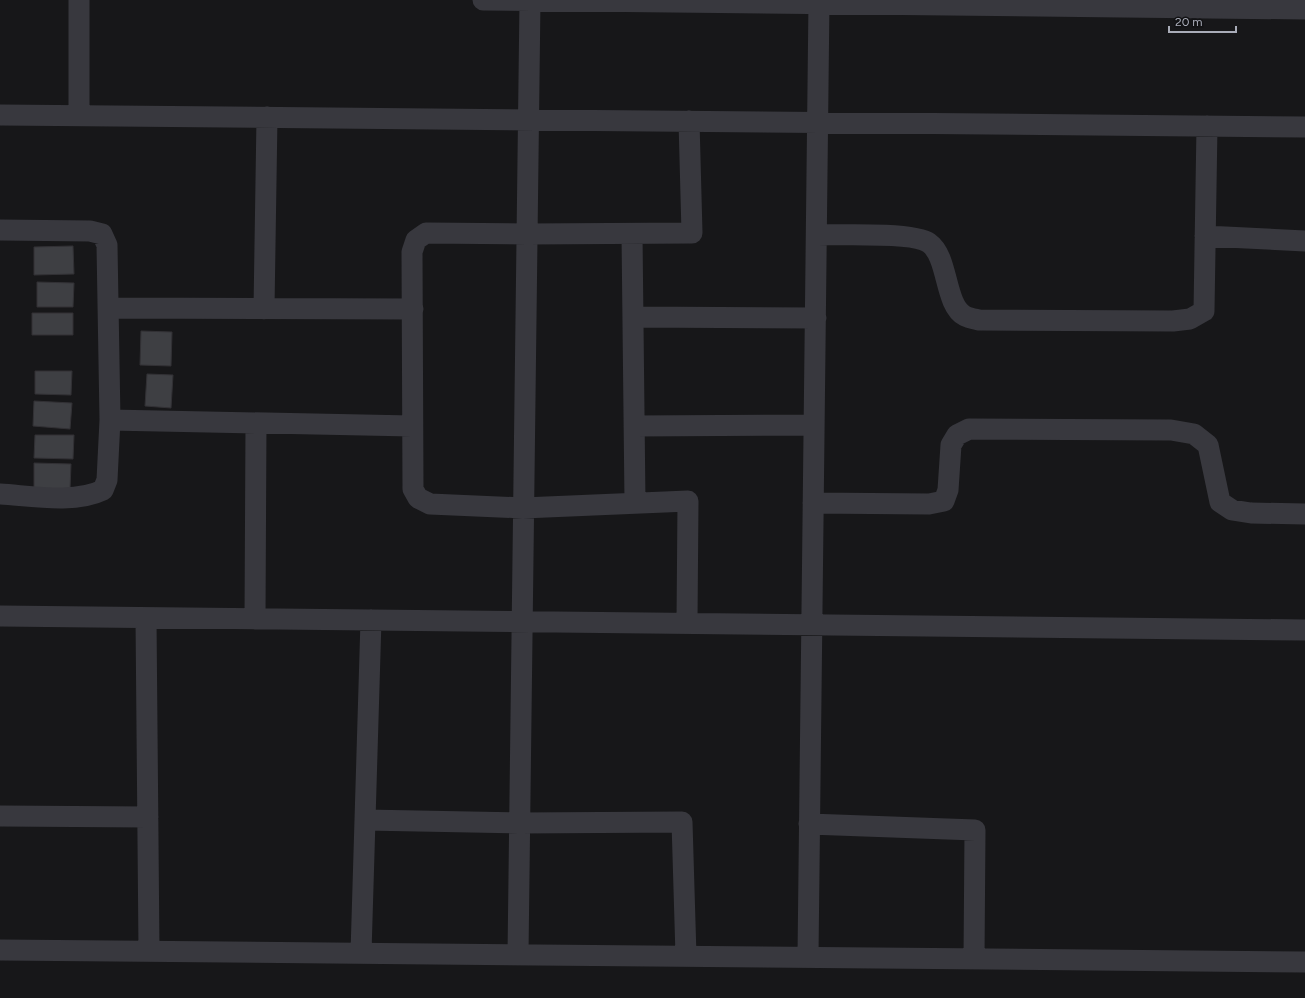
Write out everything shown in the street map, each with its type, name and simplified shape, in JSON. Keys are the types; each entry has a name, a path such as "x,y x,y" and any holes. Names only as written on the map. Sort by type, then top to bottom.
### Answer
{"street":[{"path":"79,0 79,115"},
{"path":"483,0 819,2 1305,9"},
{"path":"518,955 530,0"},
{"path":"808,957 819,2"},
{"path":"0,115 1305,127"},
{"path":"264,309 267,117"},
{"path":"687,623 688,500 523,508 430,504 418,498 413,489 412,252 416,240 426,233 692,233 689,121"},
{"path":"817,235 911,236 929,242 938,251 954,305 964,315 980,320 1173,321 1190,319 1204,311 1208,126"},
{"path":"0,230 90,231 102,234 108,245 110,420 107,480 103,490 94,494 71,498 0,494"},
{"path":"632,234 635,502"},
{"path":"1205,236 1305,240"},
{"path":"108,308 413,309"},
{"path":"633,317 816,318"},
{"path":"110,420 412,426"},
{"path":"255,619 256,423"},
{"path":"634,426 814,425"},
{"path":"813,503 929,504 944,501 948,490 951,445 957,436 969,429 1171,430 1194,434 1208,445 1220,502 1232,510 1251,513 1305,514"},
{"path":"0,616 1305,630"},
{"path":"146,618 149,951"},
{"path":"361,953 371,620"},
{"path":"0,816 148,817"},
{"path":"365,820 519,823 682,822 686,956"},
{"path":"809,824 975,830 974,959"},
{"path":"0,950 1305,962"}],"building":[{"path":"73,246 74,274 34,275 34,247"},
{"path":"37,282 74,283 73,307 37,307"},
{"path":"32,313 73,313 73,335 32,335"},
{"path":"141,331 172,332 171,366 140,365"},
{"path":"35,371 72,371 71,395 35,394"},
{"path":"147,374 173,375 171,408 145,406"},
{"path":"34,401 72,403 70,429 33,426"},
{"path":"35,435 74,435 73,459 34,458"},
{"path":"34,463 71,464 70,489 34,489"}]}
